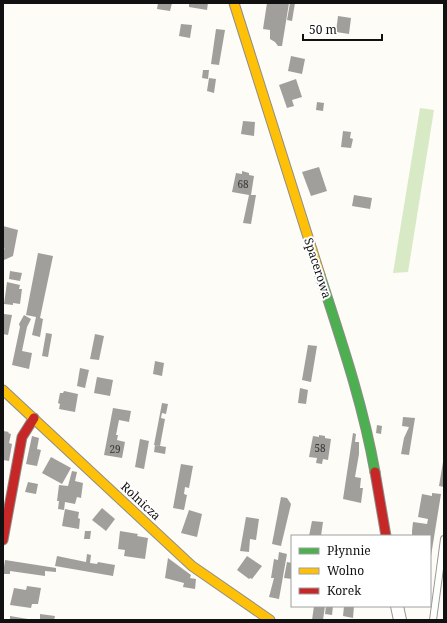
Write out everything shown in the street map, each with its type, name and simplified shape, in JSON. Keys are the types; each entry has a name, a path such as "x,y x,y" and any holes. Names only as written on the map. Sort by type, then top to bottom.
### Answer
{"street":[{"name":"Spacerowa","path":"234,3 357,391 369,440 386,535"},
{"name":"Rolnicza","path":"3,390 192,566 270,620"},
{"path":"3,540 5,515 22,437 34,418"},
{"path":"398,607 400,620"}],"lane":[{"path":"433,620 444,539"}],"green space":[{"path":"420,108 434,110 408,272 393,273"}],"building":[{"path":"158,3 172,3 170,11 157,9"},
{"path":"189,3 208,3 207,10 189,7"},
{"path":"267,3 289,3 282,46 278,46 270,39 270,30 263,29"},
{"path":"290,3 295,3 292,21 287,20"},
{"path":"338,16 351,18 349,34 336,32"},
{"path":"181,24 192,25 190,38 179,36"},
{"path":"216,29 225,30 219,65 211,64"},
{"path":"291,56 305,59 302,74 288,71"},
{"path":"203,70 209,70 208,79 202,78"},
{"path":"209,78 216,79 214,93 207,91"},
{"path":"296,79 302,97 292,100 294,106 287,108 279,85"},
{"path":"317,102 324,103 323,111 316,110"},
{"path":"243,121 255,122 254,136 241,134"},
{"path":"343,131 351,132 350,138 353,139 351,148 341,147"},
{"path":"319,167 327,191 311,196 302,172"},
{"path":"242,171 254,176 251,195 256,195 251,224 243,223 249,195 232,192 236,173 242,174"},
{"path":"354,195 372,198 370,209 352,206"},
{"path":"3,226 18,230 13,256 4,260 3,250 5,249 3,248"},
{"path":"38,253 53,256 40,318 43,319 40,337 32,335 36,317 26,315"},
{"path":"10,271 22,273 20,281 9,279"},
{"path":"7,282 20,285 19,289 22,289 20,304 4,304"},
{"path":"4,314 12,315 8,335 3,334"},
{"path":"24,315 31,319 27,327 22,351 32,353 29,369 12,365 20,327 19,324"},
{"path":"46,333 52,334 48,357 42,356"},
{"path":"95,334 104,336 99,360 90,359"},
{"path":"308,345 317,346 311,382 302,380"},
{"path":"155,361 164,363 162,376 153,374"},
{"path":"80,368 89,370 85,388 77,386"},
{"path":"97,377 113,380 110,396 94,393"},
{"path":"300,388 308,390 306,404 298,403"},
{"path":"64,391 78,394 75,412 59,409 60,404 58,403 60,393 63,393"},
{"path":"162,403 168,404 166,414 162,413 161,418 165,419 160,446 154,445"},
{"path":"113,408 131,411 129,422 119,420 116,435 118,435 117,440 125,442 122,458 104,455"},
{"path":"403,417 415,418 409,455 401,454 404,438 409,427 402,426"},
{"path":"377,425 382,426 381,434 376,433"},
{"path":"3,431 11,434 9,443 12,444 9,461 3,460"},
{"path":"353,433 356,434 355,442 359,442 359,454 355,477 361,478 360,488 363,488 361,503 343,499"},
{"path":"319,435 331,439 328,460 323,459 322,464 316,463 317,458 309,457 313,436 319,437"},
{"path":"32,436 39,438 37,449 41,450 37,466 26,464"},
{"path":"140,439 149,441 144,469 135,467"},
{"path":"155,445 166,447 165,454 154,452"},
{"path":"51,457 71,468 62,484 42,473"},
{"path":"444,462 444,487 439,486"},
{"path":"181,464 193,466 189,488 185,487 184,494 187,495 184,510 173,508"},
{"path":"72,471 77,472 75,481 83,483 81,498 77,497 75,504 65,502 64,510 58,509 59,501 57,501 59,485 68,486"},
{"path":"28,482 38,484 36,494 25,492"},
{"path":"432,493 441,494 431,556 431,535 412,535 412,531 413,522 427,524 428,519 418,517 422,494 432,496"},
{"path":"281,497 287,498 291,504 281,546 272,544"},
{"path":"102,508 115,519 106,531 92,520"},
{"path":"65,509 79,512 79,529 62,526"},
{"path":"189,510 202,514 197,537 181,533"},
{"path":"246,517 259,519 256,540 250,539 249,552 240,551"},
{"path":"312,521 323,522 321,535 309,535"},
{"path":"85,531 91,531 90,539 84,539"},
{"path":"120,531 138,534 137,536 148,538 145,559 124,556 125,550 118,549"},
{"path":"279,552 287,554 279,599 269,597 274,578 271,578 274,559 278,560"},
{"path":"87,554 91,555 90,563 97,564 98,562 115,565 113,576 55,566 57,556 86,562"},
{"path":"247,556 262,566 252,579 249,579 237,570"},
{"path":"168,558 191,575 190,578 196,579 195,589 183,587 184,583 165,578"},
{"path":"5,560 56,568 56,572 45,571 45,576 10,571 10,574 3,574"},
{"path":"287,562 291,563 291,579 284,578"},
{"path":"27,586 41,588 38,604 32,604 31,608 10,605 14,588 26,590"},
{"path":"314,607 325,607 323,620 312,620"},
{"path":"326,607 333,607 332,615 325,614"},
{"path":"344,607 354,607 353,618 343,616"},
{"path":"40,614 55,616 54,620 40,620"},
{"path":"10,616 28,619 28,620 10,620"}],"traffic: fast":[{"path":"320,275 358,397 375,472"}],"traffic: slow":[{"path":"234,3 320,275"},
{"path":"3,390 192,566 270,620"}],"traffic: jam":[{"path":"3,540 22,437 34,418"},
{"path":"375,472 386,535"}]}
